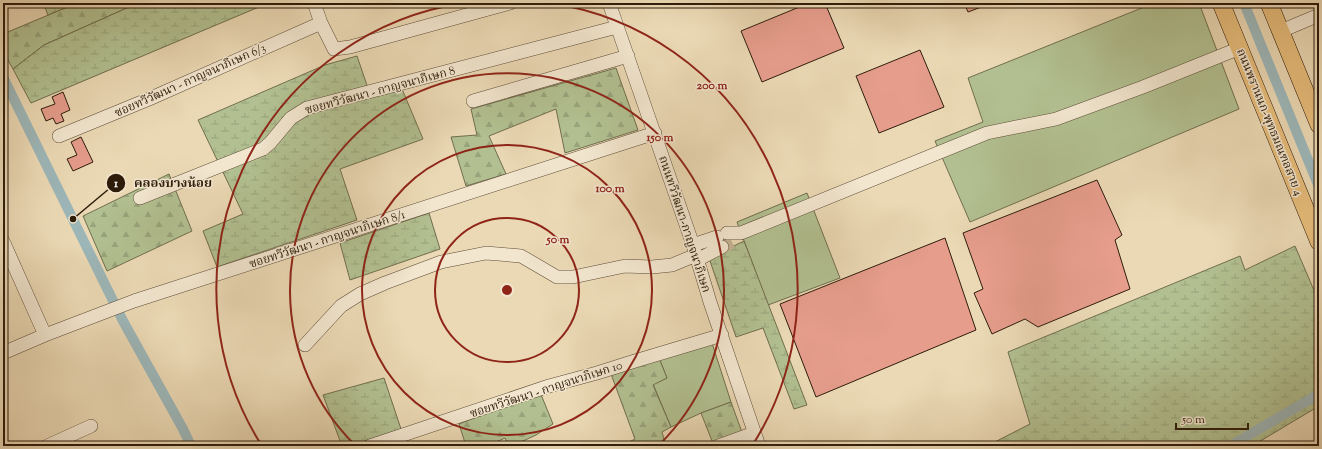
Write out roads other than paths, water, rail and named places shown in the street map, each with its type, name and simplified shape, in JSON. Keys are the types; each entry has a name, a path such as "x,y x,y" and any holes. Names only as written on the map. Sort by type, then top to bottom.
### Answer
{"main road":[{"name":"ถนนพรานนก-พุทธมณฑลสาย 4","path":"1221,3 1319,242"},
{"path":"1269,3 1319,125"}],"street":[{"path":"314,3 321,23 334,49 350,47 510,3"},
{"name":"ถนนทวีวัฒนา-กาญจนาภิเษก","path":"608,3 628,56 759,446"},
{"path":"1281,31 1319,15"},
{"name":"ซอยทวีวัฒนา - กาญจนาภิเษก 6/3","path":"59,136 149,99 321,23"},
{"name":"ซอยทวีวัฒนา - กาญจนาภิเษก 8","path":"140,198 264,149 291,118 307,108 617,27"},
{"path":"305,346 341,306 360,294 441,262 486,253 521,256 556,277 573,277 625,266 652,267 672,265 728,239 987,133 1056,119 1143,87 1240,48"},
{"path":"473,101 628,56"},
{"name":"ซอยทวีวัฒนา - กาญจนาภิเษก 8/1","path":"3,353 102,312 134,301 654,133"},
{"path":"3,241 45,335"},
{"name":"ซอยทวีวัฒนา - กาญจนาภิเษก 10","path":"370,446 548,386 597,373 635,360 722,335"},
{"path":"47,446 91,426"},
{"path":"718,446 754,433"}],"waterway":[{"path":"1244,3 1319,187"},
{"path":"3,77 123,321 191,446"},
{"path":"1230,446 1319,394"}],"tunnel":[{"path":"722,247 732,242"}],"place":[{"name":"คลองบางน้อย","path":"73,219"}]}
